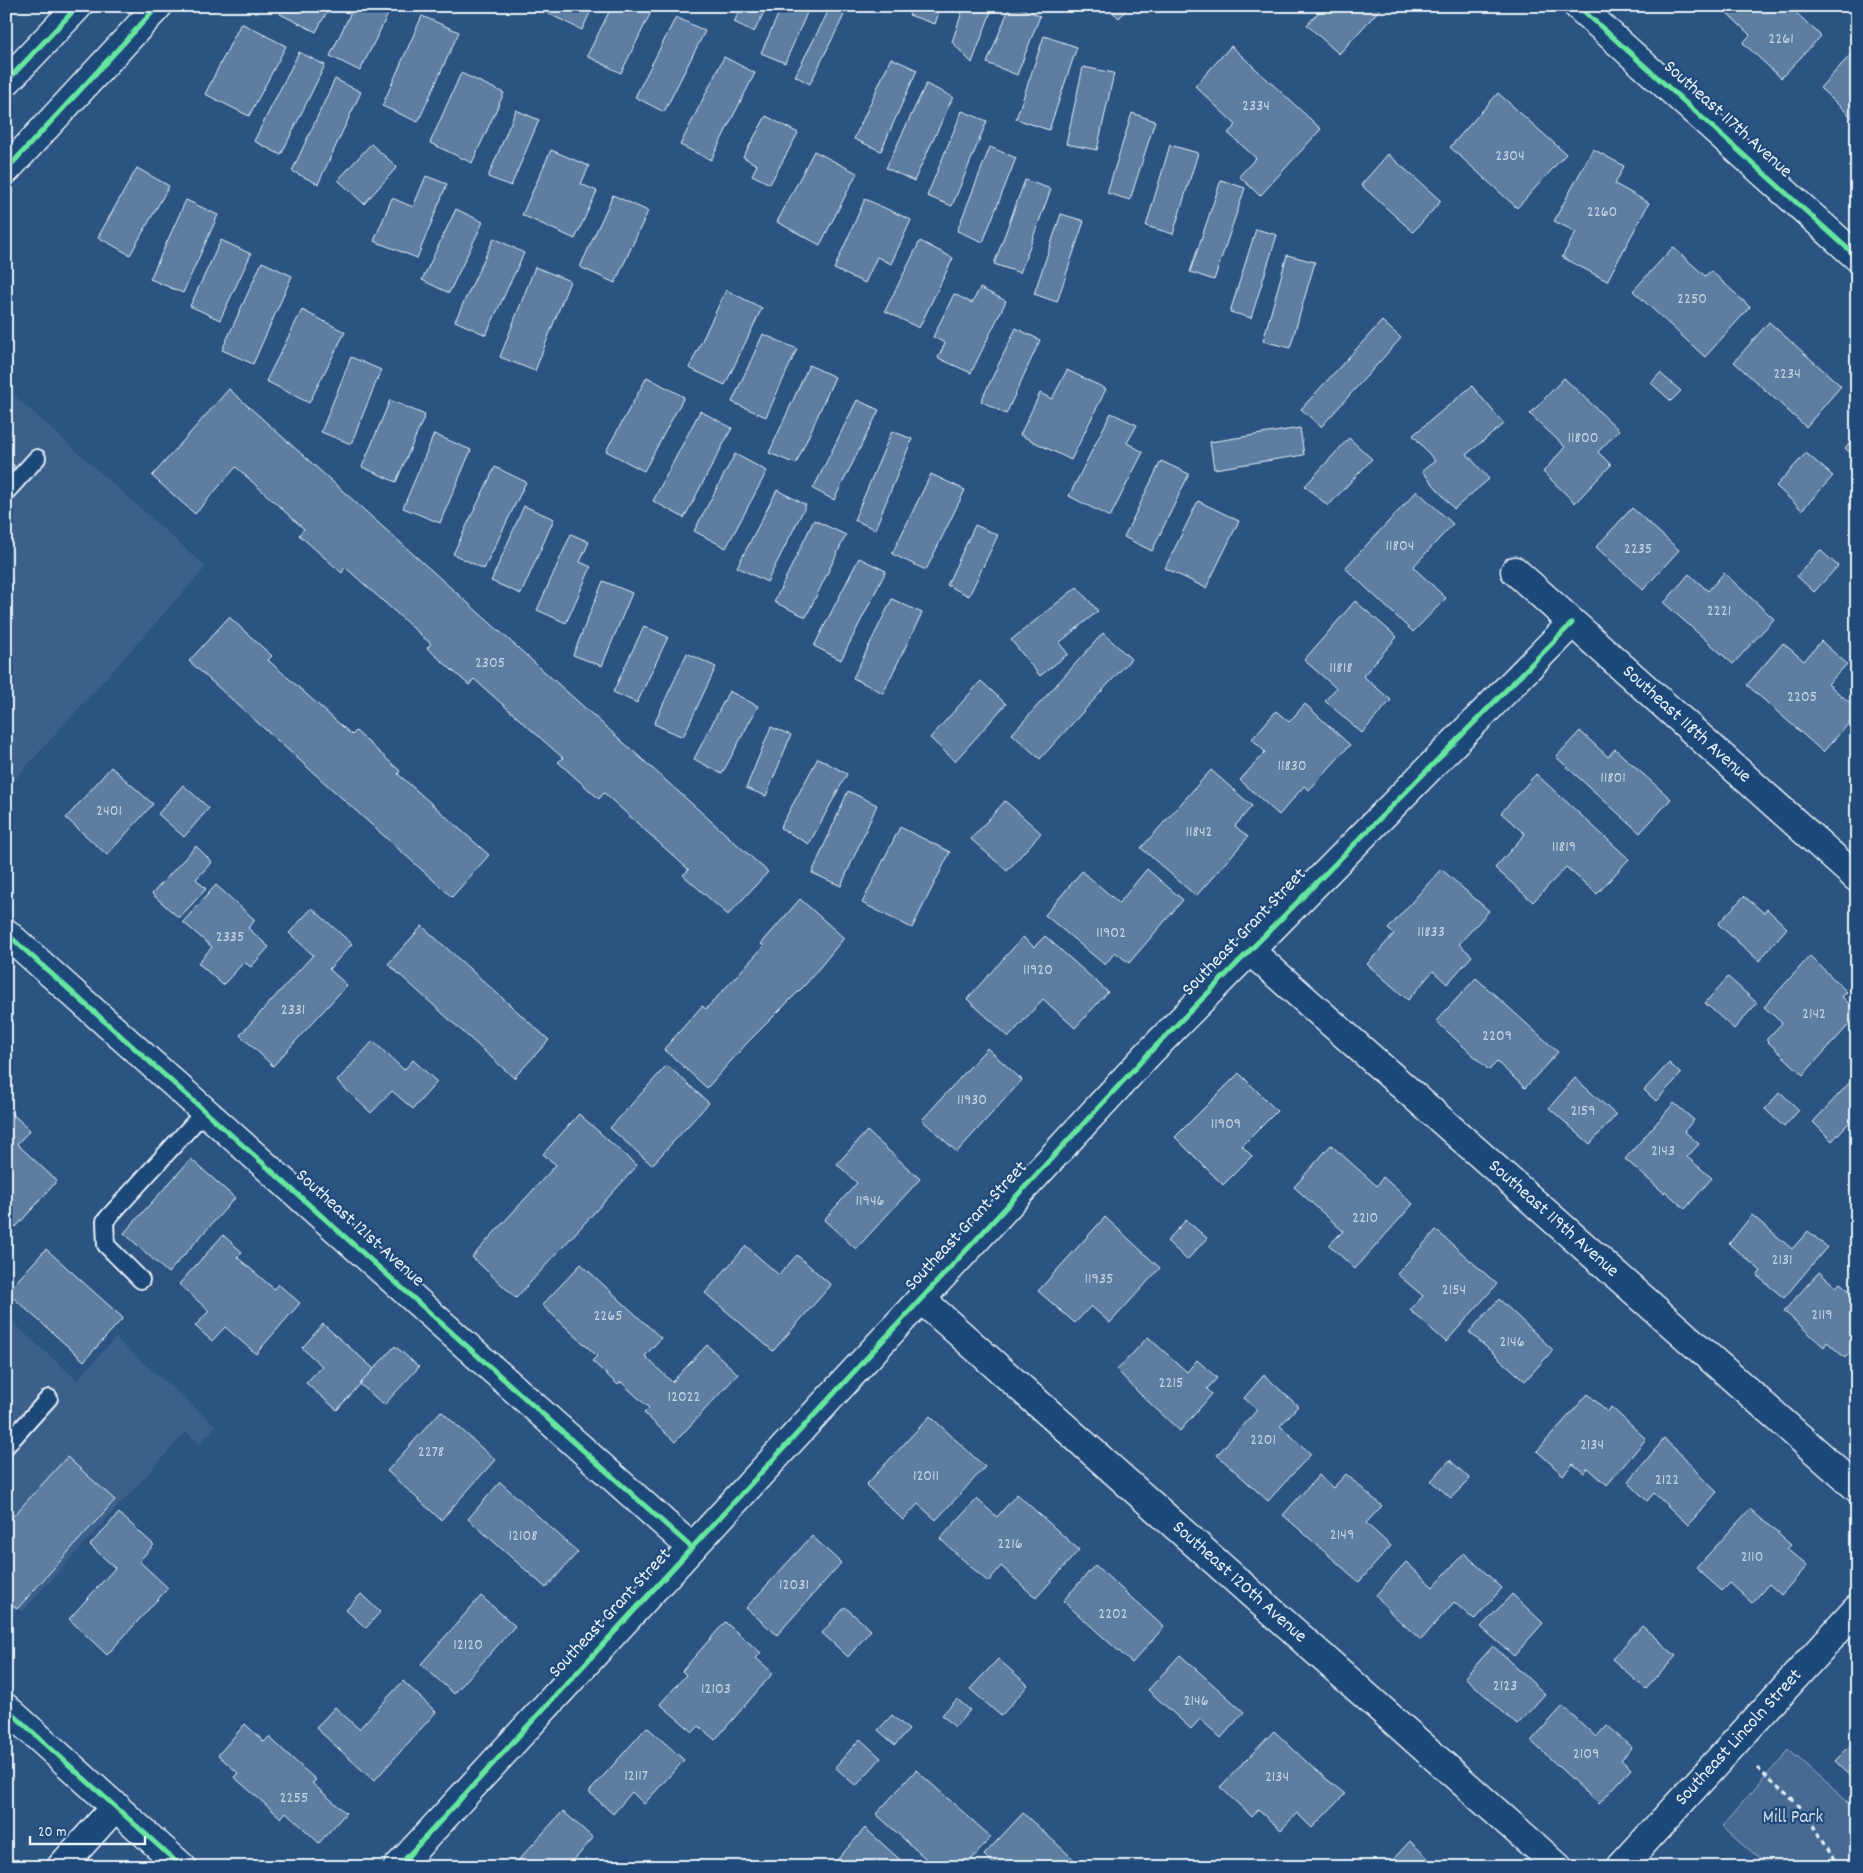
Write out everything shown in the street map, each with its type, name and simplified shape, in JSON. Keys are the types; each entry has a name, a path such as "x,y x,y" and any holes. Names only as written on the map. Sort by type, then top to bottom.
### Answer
{"street":[{"path":"6,82 78,6"},
{"path":"6,170 158,6"},
{"name":"Southeast 117th Avenue","path":"1578,6 1857,256"},
{"name":"Southeast 118th Avenue","path":"1516,571 1857,878"},
{"name":"Southeast Grant Street","path":"398,1867 921,1298 1143,1060 1572,623"},
{"name":"Southeast 121st Avenue","path":"6,933 692,1548"},
{"name":"Southeast 119th Avenue","path":"1250,950 1857,1488"},
{"name":"Southeast 120th Avenue","path":"921,1298 1558,1867"},
{"name":"Southeast Lincoln Street","path":"1620,1867 1857,1608"},
{"path":"6,1708 182,1867"},
{"path":"61,1867 116,1806"}],"lane":[{"path":"6,492 37,458"},
{"path":"141,1280 106,1245 105,1221 205,1111"},
{"path":"6,1446 49,1398"}],"path":[{"path":"1731,1746 1807,1813 1838,1867"}],"shaded area":[{"path":"6,388 206,567 6,789"},
{"path":"6,1317 77,1380 115,1338 216,1426 200,1444 186,1432 22,1612 6,1598"}],"green space":[{"name":"Mill Park","path":"1789,1750 1857,1810 1857,1867 1769,1867 1722,1826"}],"building":[{"path":"284,6 330,6 316,32 280,14"},
{"path":"354,6 392,6 360,71 330,56"},
{"path":"543,6 593,6 582,30 541,10"},
{"path":"612,6 654,6 621,73 587,56"},
{"path":"742,6 767,6 754,32 734,22"},
{"path":"782,6 810,6 785,63 761,53"},
{"path":"913,6 941,6 935,24 909,15"},
{"path":"964,6 993,6 972,63 952,42"},
{"path":"1010,6 1016,6 1040,16 1017,75 987,63"},
{"path":"1106,6 1129,6 1119,18"},
{"path":"1324,6 1377,6 1380,9 1339,54 1307,25"},
{"path":"1720,6 1789,6 1821,36 1781,78 1743,43 1750,35"},
{"path":"830,8 844,15 810,84 795,76"},
{"path":"422,16 459,32 418,122 382,106"},
{"path":"676,17 705,31 664,112 635,97"},
{"path":"241,23 286,46 249,116 205,94"},
{"path":"1044,36 1077,47 1049,130 1016,119"},
{"path":"1231,46 1321,129 1260,196 1239,176 1256,158 1228,133 1236,125 1195,86"},
{"path":"1855,50 1857,52 1857,122 1820,88"},
{"path":"299,52 325,65 281,155 254,141"},
{"path":"724,57 755,73 711,160 680,145"},
{"path":"891,58 917,70 881,151 854,139"},
{"path":"1083,67 1114,73 1097,150 1066,144"},
{"path":"461,73 504,93 472,163 430,143"},
{"path":"335,79 361,92 318,184 292,171"},
{"path":"926,84 953,97 914,181 886,168"},
{"path":"1498,93 1566,154 1517,208 1450,147"},
{"path":"516,110 539,120 511,186 488,177"},
{"path":"962,111 987,121 952,206 927,196"},
{"path":"1132,113 1155,121 1130,200 1107,193"},
{"path":"766,116 798,133 770,184 752,175 757,165 743,157"},
{"path":"371,144 397,167 364,204 338,180"},
{"path":"1170,145 1198,153 1173,234 1146,226"},
{"path":"990,147 1016,158 983,242 957,231"},
{"path":"1593,149 1624,166 1615,184 1649,203 1607,281 1562,257 1576,232 1554,221"},
{"path":"551,150 589,166 581,184 597,191 575,239 522,215"},
{"path":"814,151 857,173 820,245 777,222"},
{"path":"1388,154 1441,201 1413,232 1361,185"},
{"path":"137,168 169,186 130,255 98,237"},
{"path":"426,176 447,184 417,258 374,241 392,198 413,207"},
{"path":"1025,180 1051,189 1020,273 994,264"},
{"path":"1221,180 1245,188 1214,280 1190,272"},
{"path":"613,195 648,211 615,283 580,267"},
{"path":"865,199 911,220 891,264 877,257 865,283 834,269"},
{"path":"186,200 218,215 183,293 150,279"},
{"path":"456,209 483,222 449,293 422,280"},
{"path":"1061,214 1084,221 1057,302 1034,294"},
{"path":"1256,229 1277,235 1251,318 1230,312"},
{"path":"494,238 524,253 486,335 455,321"},
{"path":"221,240 251,254 220,320 190,306"},
{"path":"920,241 953,258 919,328 885,311"},
{"path":"1673,247 1705,276 1711,271 1750,307 1705,357 1633,291"},
{"path":"1287,255 1315,262 1290,348 1263,341"},
{"path":"262,262 292,276 253,364 222,350"},
{"path":"535,267 570,281 535,371 500,357"},
{"path":"980,288 1006,301 971,373 938,358 945,343 933,337 954,294 972,303"},
{"path":"726,290 762,308 725,385 689,368"},
{"path":"302,310 345,332 309,403 266,381"},
{"path":"1382,321 1401,338 1321,427 1301,409"},
{"path":"1769,322 1841,386 1806,427 1734,362"},
{"path":"1016,328 1040,340 1006,414 981,401"},
{"path":"763,334 797,349 766,417 732,402"},
{"path":"351,357 381,370 351,444 321,432"},
{"path":"809,365 835,377 796,464 769,453"},
{"path":"1067,370 1106,389 1071,460 1020,435 1040,393 1052,399"},
{"path":"1660,373 1681,391 1671,401 1651,383"},
{"path":"647,377 684,397 644,471 606,451"},
{"path":"1564,378 1619,430 1598,452 1611,465 1575,503 1543,472 1565,447 1530,414"},
{"path":"1472,386 1504,424 1467,454 1489,479 1454,509 1422,471 1435,461 1413,435"},
{"path":"229,389 768,872 728,915 683,875 689,870 604,793 599,799 558,762 563,758 474,679 469,685 427,648 431,644 345,567 342,573 299,535 304,529 236,467 195,514 152,476"},
{"path":"390,400 425,415 396,482 362,467"},
{"path":"857,400 879,410 834,500 813,489"},
{"path":"700,411 732,428 684,518 653,501"},
{"path":"1111,413 1137,425 1127,443 1143,452 1110,517 1069,496"},
{"path":"1300,428 1304,455 1214,469 1210,442"},
{"path":"892,431 912,439 875,529 854,520"},
{"path":"434,434 471,450 440,523 403,508"},
{"path":"1857,435 1857,459 1845,448"},
{"path":"1349,438 1372,459 1328,506 1305,486"},
{"path":"1806,453 1833,476 1802,510 1776,486"},
{"path":"735,454 767,471 726,548 694,531"},
{"path":"6,458 15,466 6,476"},
{"path":"1161,461 1189,474 1152,551 1124,537"},
{"path":"495,467 526,482 484,569 453,554"},
{"path":"931,474 965,490 926,570 892,554"},
{"path":"777,490 806,505 767,582 737,567"},
{"path":"1417,491 1453,524 1413,567 1446,598 1413,632 1345,568"},
{"path":"1198,501 1239,521 1206,588 1165,568"},
{"path":"524,506 554,519 521,594 491,581"},
{"path":"1632,508 1679,550 1643,590 1596,547"},
{"path":"814,520 846,535 806,617 774,602"},
{"path":"975,525 998,535 969,596 947,585"},
{"path":"571,534 589,542 580,562 591,567 566,623 537,610"},
{"path":"1820,550 1838,566 1814,592 1797,576"},
{"path":"859,558 886,571 841,660 814,646"},
{"path":"1724,573 1774,619 1733,664 1664,603 1689,574 1708,591"},
{"path":"603,581 632,593 602,666 573,655"},
{"path":"1077,587 1098,611 1059,643 1068,654 1040,676 1011,640"},
{"path":"892,599 922,613 883,693 853,678"},
{"path":"1355,601 1397,637 1363,676 1391,700 1362,733 1325,701 1336,688 1304,660"},
{"path":"229,617 272,656 268,660 352,735 356,731 400,771 398,774 489,855 452,897 189,661"},
{"path":"644,626 668,637 637,703 613,692"},
{"path":"1103,633 1131,659 1040,759 1012,734"},
{"path":"1821,641 1847,664 1828,684 1857,709 1857,714 1823,752 1747,685 1783,643 1804,661"},
{"path":"687,653 716,667 683,737 654,724"},
{"path":"981,681 1006,704 955,761 930,738"},
{"path":"729,691 758,706 722,774 694,759"},
{"path":"1305,704 1350,745 1309,790 1304,786 1279,815 1240,780 1265,752 1252,739 1276,711 1289,722"},
{"path":"771,727 791,735 766,796 746,788"},
{"path":"1580,731 1608,757 1615,749 1671,799 1640,833 1556,757"},
{"path":"818,758 847,774 809,844 780,828"},
{"path":"111,767 153,804 107,855 66,818"},
{"path":"1211,770 1252,806 1235,826 1248,837 1196,896 1141,848"},
{"path":"1536,774 1629,859 1597,894 1566,867 1533,902 1495,868 1525,834 1501,813"},
{"path":"183,785 209,808 184,837 158,814"},
{"path":"848,791 877,805 841,886 812,873"},
{"path":"1005,801 1041,833 1007,871 971,839"},
{"path":"900,827 950,852 912,928 862,903"},
{"path":"196,846 212,862 196,879 206,889 179,918 152,894"},
{"path":"1147,869 1183,900 1129,963 1115,952 1105,965 1045,915 1082,871 1119,903"},
{"path":"1441,869 1489,911 1459,944 1472,956 1447,984 1433,971 1408,1000 1367,964 1394,934 1388,929"},
{"path":"216,885 255,920 248,928 269,947 251,967 244,962 223,985 198,963 212,947 183,922"},
{"path":"1744,896 1764,913 1767,909 1787,928 1759,961 1718,924"},
{"path":"800,899 844,938 806,984 747,1043 707,1088 664,1049 702,1006 706,1009 764,946 761,944"},
{"path":"312,908 352,944 329,969 347,985 273,1066 240,1035 313,955 289,933"},
{"path":"422,926 549,1040 514,1078 388,964"},
{"path":"1045,936 1108,992 1075,1028 1043,999 1009,1037 967,999 1023,937 1034,947"},
{"path":"1810,956 1847,992 1842,997 1857,1011 1857,1016 1803,1075 1766,1040 1782,1023 1764,1007"},
{"path":"1728,977 1757,1003 1734,1029 1705,1003"},
{"path":"1476,978 1558,1052 1525,1088 1497,1062 1489,1070 1436,1021"},
{"path":"373,1041 404,1070 413,1060 437,1082 413,1109 392,1091 371,1113 337,1081"},
{"path":"987,1048 1022,1080 957,1152 922,1120"},
{"path":"1669,1063 1681,1074 1656,1101 1644,1090"},
{"path":"667,1065 709,1103 652,1165 610,1128"},
{"path":"1239,1073 1277,1111 1242,1146 1252,1156 1223,1185 1175,1137"},
{"path":"1575,1078 1616,1115 1590,1144 1549,1108"},
{"path":"1854,1078 1857,1081 1857,1114 1832,1141 1813,1122"},
{"path":"1780,1092 1799,1110 1784,1127 1765,1109"},
{"path":"1674,1103 1694,1120 1684,1131 1699,1144 1687,1157 1712,1178 1685,1209 1625,1159"},
{"path":"6,1108 30,1130 17,1144 57,1181 16,1227 6,1218"},
{"path":"579,1114 637,1166 516,1298 472,1257 556,1165 543,1154"},
{"path":"867,1131 920,1179 856,1249 824,1220 857,1183 837,1164"},
{"path":"1331,1145 1377,1186 1383,1177 1413,1204 1355,1269 1329,1245 1343,1231 1294,1187"},
{"path":"191,1159 235,1198 168,1273 124,1233"},
{"path":"1752,1215 1792,1249 1808,1231 1827,1247 1784,1298 1757,1276 1761,1271 1729,1244"},
{"path":"1105,1217 1160,1268 1110,1323 1091,1306 1075,1323 1038,1291"},
{"path":"1186,1220 1207,1238 1187,1260 1167,1241"},
{"path":"1436,1230 1497,1284 1446,1342 1410,1310 1423,1296 1397,1274"},
{"path":"223,1235 242,1252 237,1257 274,1289 278,1284 300,1303 256,1354 225,1327 212,1341 195,1326 209,1311 179,1284"},
{"path":"746,1246 779,1275 797,1255 831,1285 773,1351 705,1293"},
{"path":"46,1249 123,1318 84,1361 7,1292"},
{"path":"581,1264 661,1338 645,1356 672,1382 707,1345 738,1374 675,1442 644,1413 649,1408 621,1382 618,1385 592,1361 597,1356 542,1305"},
{"path":"1819,1272 1836,1287 1840,1283 1857,1297 1857,1314 1854,1317 1857,1319 1857,1345 1845,1358 1827,1342 1824,1347 1784,1311"},
{"path":"1499,1299 1553,1350 1525,1381 1469,1332"},
{"path":"323,1324 374,1369 337,1410 306,1383 322,1366 302,1348"},
{"path":"1148,1337 1187,1372 1197,1360 1217,1378 1207,1389 1212,1394 1180,1431 1117,1370"},
{"path":"395,1346 419,1367 384,1405 360,1384"},
{"path":"1264,1375 1298,1406 1280,1426 1311,1454 1268,1501 1217,1455 1257,1410 1244,1398"},
{"path":"1588,1394 1608,1412 1611,1407 1646,1439 1607,1485 1588,1468 1584,1473 1573,1464 1563,1475 1537,1451"},
{"path":"441,1411 495,1460 441,1520 387,1471"},
{"path":"930,1416 985,1467 936,1520 918,1504 903,1520 866,1485"},
{"path":"1664,1439 1717,1492 1688,1525 1654,1493 1647,1501 1628,1482"},
{"path":"67,1457 115,1500 17,1609 6,1600 6,1524"},
{"path":"1450,1460 1470,1479 1451,1498 1431,1481"},
{"path":"1346,1474 1382,1506 1366,1523 1391,1546 1359,1582 1283,1515 1319,1475 1333,1488"},
{"path":"500,1482 578,1552 546,1588 468,1519"},
{"path":"1017,1494 1079,1550 1036,1598 1001,1566 988,1582 940,1539 977,1499 997,1517"},
{"path":"1750,1509 1791,1545 1787,1549 1807,1566 1781,1595 1769,1584 1752,1603 1730,1583 1722,1591 1696,1568"},
{"path":"119,1513 154,1545 139,1561 168,1588 107,1655 69,1619 115,1568 90,1545"},
{"path":"812,1536 841,1563 777,1635 746,1608"},
{"path":"1464,1553 1502,1588 1474,1620 1454,1602 1421,1640 1392,1614 1376,1595 1406,1562 1433,1587"},
{"path":"1095,1565 1164,1627 1132,1663 1063,1601"},
{"path":"361,1594 380,1612 366,1628 346,1610"},
{"path":"1512,1594 1543,1623 1514,1656 1481,1627"},
{"path":"481,1596 515,1626 454,1694 421,1664"},
{"path":"845,1607 871,1630 848,1657 822,1633"},
{"path":"725,1622 761,1653 756,1658 773,1673 715,1740 699,1726 693,1732 660,1704 686,1675 682,1671"},
{"path":"1642,1626 1676,1656 1646,1689 1612,1659"},
{"path":"1493,1646 1545,1694 1517,1725 1465,1677"},
{"path":"1180,1655 1244,1712 1221,1738 1200,1719 1191,1729 1148,1690"},
{"path":"998,1659 1028,1685 1001,1716 970,1689"},
{"path":"403,1681 436,1712 374,1781 316,1728 335,1707 359,1729"},
{"path":"957,1699 970,1710 955,1727 942,1715"},
{"path":"1563,1706 1596,1737 1607,1725 1632,1748 1621,1760 1631,1769 1599,1804 1531,1741"},
{"path":"892,1715 909,1730 895,1745 878,1730"},
{"path":"245,1724 264,1742 269,1737 316,1780 312,1783 346,1813 319,1843 286,1812 281,1818 234,1777 238,1773 218,1755"},
{"path":"647,1727 684,1760 644,1804 632,1792 613,1814 589,1792"},
{"path":"1274,1731 1312,1767 1345,1794 1312,1828 1297,1813 1281,1830 1258,1810 1252,1817 1220,1787"},
{"path":"1857,1738 1857,1781 1835,1760"},
{"path":"860,1739 881,1758 856,1786 835,1767"},
{"path":"916,1770 991,1837 965,1867 935,1867 876,1814"},
{"path":"563,1811 593,1838 568,1867 512,1867"},
{"path":"1023,1813 1082,1867 997,1867 984,1855"},
{"path":"865,1828 908,1867 831,1867"},
{"path":"1410,1841 1437,1867 1386,1867"}],"cycle path":[{"path":"6,82 78,6"},
{"path":"6,170 158,6"},
{"path":"1578,6 1857,257"},
{"path":"398,1867 1149,1053 1572,623"},
{"path":"6,933 692,1548"},
{"path":"6,1708 182,1867"}]}
